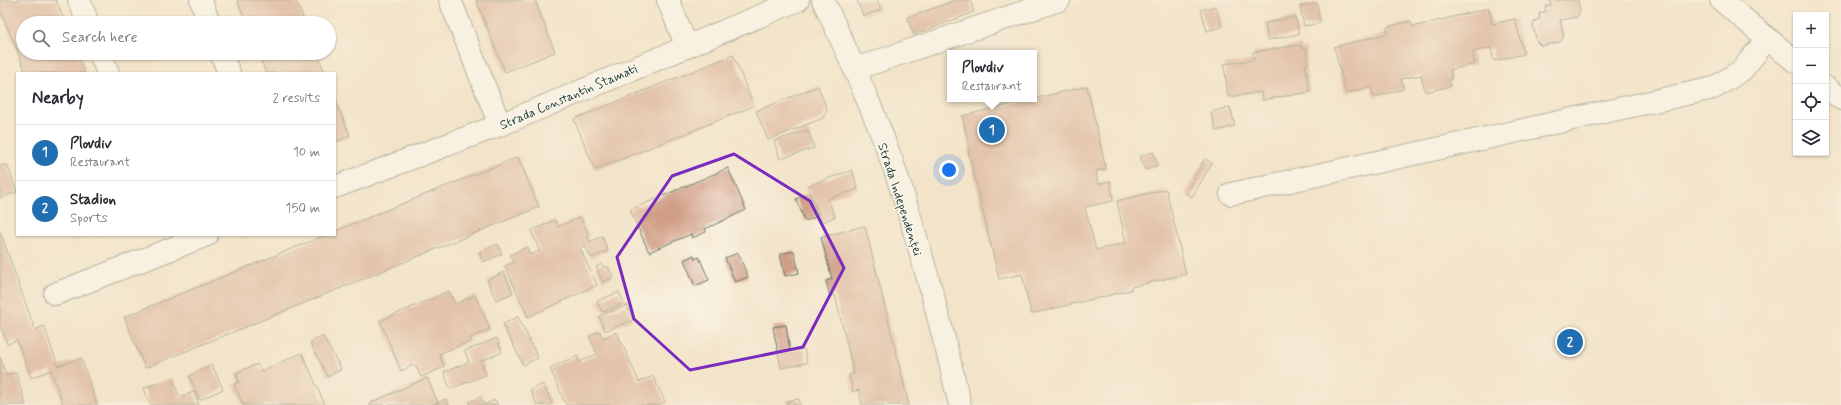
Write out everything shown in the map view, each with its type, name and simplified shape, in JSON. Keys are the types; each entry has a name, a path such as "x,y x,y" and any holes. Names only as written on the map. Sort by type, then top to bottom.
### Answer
{"street":[{"path":"79,0 85,16"},
{"path":"200,0 206,16"},
{"path":"450,0 500,124"},
{"path":"668,0 687,46"},
{"name":"Strada Constantin Stamati","path":"336,187 500,124 798,0"},
{"name":"Strada Independenței","path":"823,0 855,69 899,184 946,346 960,405"},
{"path":"855,69 1059,0"},
{"path":"1720,0 1793,60"},
{"path":"1231,194 1714,88 1742,70 1767,39"},
{"path":"103,60 108,72"},
{"path":"224,60 229,72"},
{"path":"1829,89 1841,99"},
{"path":"55,294 175,240 201,236"}],"highlighted area":[{"path":"734,154 810,201 844,268 803,347 690,370 634,319 617,257 672,176"}],"building":[{"path":"0,0 56,0 62,16 16,16 16,48 0,9"},
{"path":"237,0 296,0 302,16 243,16"},
{"path":"476,0 535,0 555,52 505,72"},
{"path":"857,0 877,0 881,10 863,16"},
{"path":"956,0 970,0 974,12 914,35 907,18"},
{"path":"1550,0 1578,0 1580,11 1577,17 1560,20 1564,36 1560,42 1541,46 1537,42 1533,25 1536,20 1540,19 1539,13 1546,11 1545,6 1551,5"},
{"path":"1317,3 1320,23 1304,26 1300,6"},
{"path":"1216,6 1222,27 1207,31 1201,10"},
{"path":"1489,8 1492,24 1515,19 1524,54 1494,61 1491,48 1472,52 1475,64 1450,70 1452,79 1449,80 1451,86 1425,92 1421,75 1401,79 1404,89 1374,97 1371,87 1346,93 1334,47 1388,33 1387,27 1411,21 1412,27"},
{"path":"1295,17 1299,34 1268,40 1265,23"},
{"path":"1301,45 1302,49 1306,48 1308,64 1305,64 1310,92 1262,100 1261,92 1228,97 1224,64 1254,60 1253,52"},
{"path":"733,55 754,106 595,170 574,119"},
{"path":"21,60 80,60 85,72 26,72"},
{"path":"261,60 320,60 325,72 266,72"},
{"path":"818,86 827,110 823,118 768,140 756,111"},
{"path":"1087,86 1106,169 1096,171 1098,184 1110,181 1113,201 1085,207 1096,250 1126,243 1117,201 1166,189 1186,274 1131,287 1131,290 1031,314 1022,274 999,279 968,150 970,149 962,116 1020,102 1037,102 1037,98"},
{"path":"336,101 350,136 336,142"},
{"path":"1230,107 1235,126 1216,131 1211,112"},
{"path":"808,130 814,148 780,159 774,141"},
{"path":"1153,152 1158,165 1145,170 1140,156"},
{"path":"518,157 539,207 145,368 124,317 324,236 336,236 336,231"},
{"path":"1205,159 1212,163 1192,197 1185,193"},
{"path":"7,164 16,192 0,198 0,166"},
{"path":"728,168 746,210 705,229 706,232 692,238 691,234 649,252 630,210"},
{"path":"852,170 858,189 828,199 835,217 822,222 807,186"},
{"path":"809,193 818,216 805,221 796,199"},
{"path":"580,217 589,235 587,236 590,242 602,236 608,251 591,258 585,245 580,248 597,285 528,317 505,266 514,262 510,255 527,247 530,255 540,251 531,231 555,220 558,227"},
{"path":"865,226 909,405 862,405 859,390 853,392 849,375 854,374 835,295 830,296 826,281 832,279 821,237"},
{"path":"0,231 35,330 44,326 58,366 81,358 97,405 63,405 51,370 31,378 17,340 7,344 0,326"},
{"path":"498,244 502,254 483,262 479,252"},
{"path":"794,251 799,273 785,276 780,254"},
{"path":"738,253 748,277 735,282 725,258"},
{"path":"694,255 695,259 699,257 709,280 695,286 684,260"},
{"path":"602,264 604,268 608,266 613,277 603,282 596,267"},
{"path":"504,272 513,293 496,300 487,280"},
{"path":"449,291 455,304 475,295 490,329 470,338 471,341 439,354 444,367 421,377 415,364 401,371 380,321"},
{"path":"619,292 624,303 603,312 597,301"},
{"path":"627,305 633,320 605,331 599,316"},
{"path":"518,317 538,358 523,365 503,324"},
{"path":"786,325 790,351 804,349 807,363 781,368 773,327"},
{"path":"600,331 603,338 617,332 639,382 653,376 665,402 659,405 566,405 550,368 577,356 580,362 597,354 589,336"},
{"path":"323,336 341,369 328,377 310,343"},
{"path":"497,338 502,352 481,361 486,375 450,389 444,372 469,362 465,351"},
{"path":"302,353 325,405 243,405 234,384 239,382 236,373 257,364 261,371"},
{"path":"0,357 6,375 16,373 26,405 0,405"},
{"path":"212,365 223,389 200,400 189,376"},
{"path":"173,378 179,397 194,392 199,405 150,405 144,388"},
{"path":"427,378 438,402 430,405 369,405 370,403"},
{"path":"543,384 552,404 550,405 537,405 530,390"},
{"path":"481,397 484,405 470,405 469,402"},
{"path":"446,399 449,405 433,405"},
{"path":"799,399 800,405 787,405 787,401"},
{"path":"495,400 498,405 484,405"}],"place":[{"name":"Plovdiv","path":"992,130"},
{"name":"Stadion","path":"1570,342"}]}
